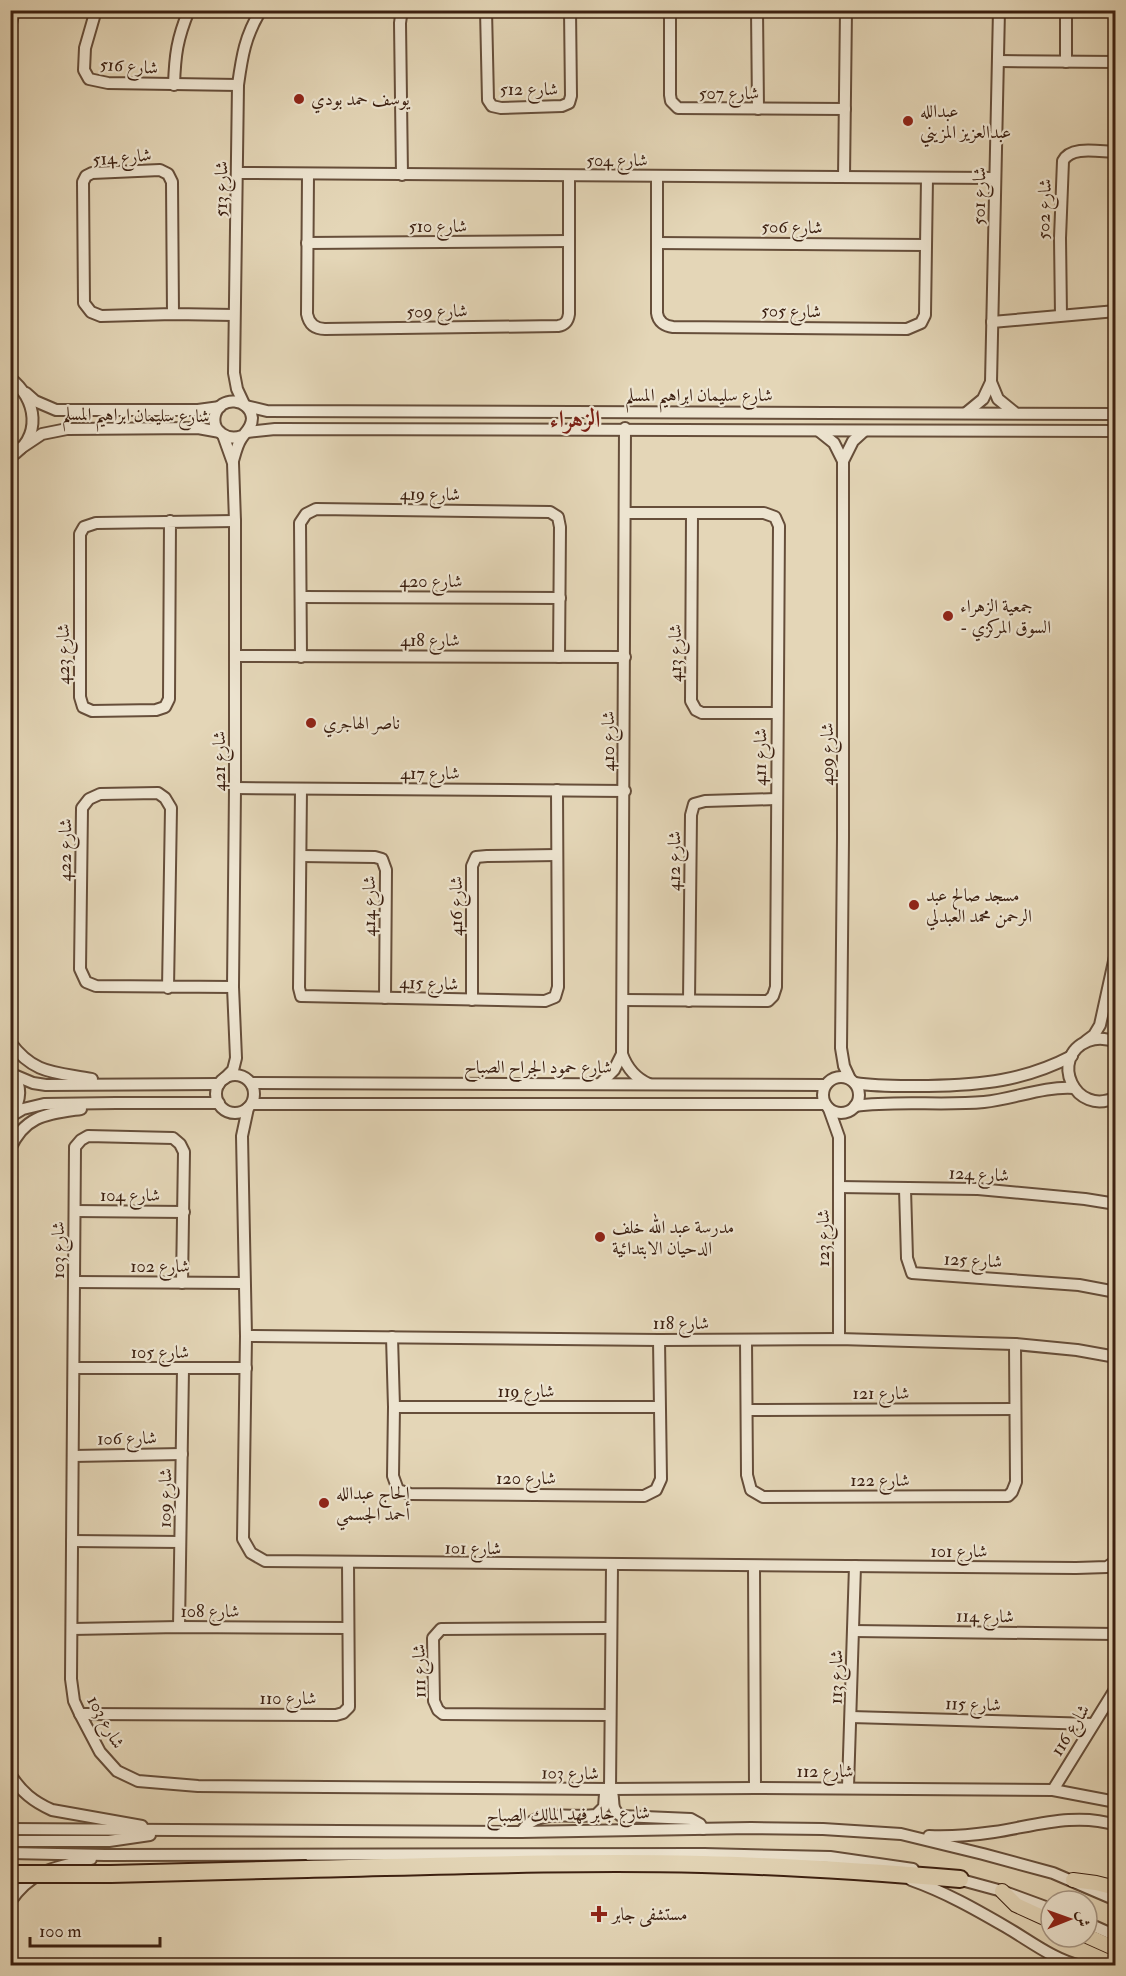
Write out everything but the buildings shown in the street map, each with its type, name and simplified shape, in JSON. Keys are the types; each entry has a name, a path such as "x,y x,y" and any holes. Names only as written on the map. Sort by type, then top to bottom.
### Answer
{"highway":[{"path":"10,1874 111,1874 541,1864 702,1864 807,1868 960,1879"}],"main road":[{"path":"1073,1880 1116,1888"},
{"path":"1002,1891 1022,1908 1039,1916"},
{"path":"1099,1941 1116,1949"}],"street":[{"path":"10,28 14,10"},
{"name":"شارع 516","path":"96,10 86,48 84,70 89,79 174,85 238,85"},
{"path":"174,85 178,35 189,10"},
{"name":"شارع 513","path":"245,405 237,389 234,373 238,85 242,53 249,29 261,10"},
{"path":"402,175 400,23 405,10"},
{"name":"شارع 512","path":"486,10 488,100 492,106 501,108 562,106 569,103 571,96 570,10"},
{"name":"شارع 507","path":"670,10 670,95 673,104 683,109 845,109"},
{"path":"757,10 758,109"},
{"path":"844,177 846,10"},
{"name":"شارع 501","path":"991,382 999,10"},
{"path":"1066,10 1066,62"},
{"path":"999,61 1116,62"},
{"name":"شارع 502","path":"1061,315 1060,238 1063,161 1067,154 1073,152 1116,152"},
{"name":"شارع 514","path":"173,314 172,182 168,174 160,170 92,172 83,182 84,303 91,312 101,316 234,315"},
{"name":"شارع 504","path":"238,173 995,178"},
{"name":"شارع 509","path":"308,175 307,314 314,326 325,329 561,326 566,323 569,317 569,176"},
{"name":"شارع 505","path":"657,176 657,313 665,325 673,327 884,329 912,328 923,319 926,310 927,178"},
{"name":"شارع 510","path":"308,243 569,241"},
{"name":"شارع 506","path":"657,243 926,245"},
{"path":"992,322 1116,311"},
{"path":"10,371 32,406 33,422 29,436 21,448"},
{"name":"شارع 513","path":"222,405 234,373"},
{"name":"شارع سليمان ابراهيم المسلم","path":"10,378 35,401 56,410 198,410 222,405"},
{"path":"991,382 998,399 1015,413"},
{"path":"966,413 983,399 991,382"},
{"path":"238,401 245,405 252,418 244,434 236,438 221,434 215,422 216,411 222,405 238,401"},
{"name":"شارع سليمان ابراهيم المسلم","path":"245,405 267,411 1116,414"},
{"path":"112,410 106,419 113,428"},
{"path":"432,429 435,420 433,410"},
{"path":"447,410 448,429"},
{"name":"شارع سليمان ابراهيم المسلم","path":"10,457 42,434 54,430 198,428 221,434"},
{"name":"شارع سليمان ابراهيم المسلم","path":"244,434 275,429 625,428 819,431 1116,431"},
{"name":"شارع 410","path":"622,1054 625,428"},
{"path":"819,431 834,442 843,461"},
{"path":"843,461 853,441 864,431"},
{"name":"شارع 421","path":"221,434 233,463 235,521 233,987 236,1059 248,1081"},
{"name":"شارع 421","path":"233,463 244,434"},
{"name":"شارع 409","path":"843,461 841,1048 844,1066 852,1081"},
{"name":"شارع 419","path":"301,657 300,523 306,514 316,509 550,512 558,517 560,527 559,657"},
{"name":"شارع 411","path":"623,1000 768,1001 773,996 776,987 779,526 775,517 764,513 625,513"},
{"name":"شارع 413","path":"692,514 691,701 696,710 702,713 777,713"},
{"name":"شارع 423","path":"170,520 169,699 165,707 156,710 92,711 83,707 80,697 80,534 84,527 96,523 170,520 235,521"},
{"name":"شارع 420","path":"301,597 560,598"},
{"name":"شارع 418","path":"235,656 625,657"},
{"name":"شارع 417","path":"235,788 625,791"},
{"name":"شارع 415","path":"300,789 299,988 301,996 544,1001 555,997 558,987 557,790"},
{"name":"شارع 422","path":"168,988 171,808 165,798 158,794 100,794 89,799 82,808 80,969 86,982 96,986 168,988 233,987"},
{"name":"شارع 412","path":"689,1001 691,815 694,804 705,801 776,799"},
{"name":"شارع 416","path":"472,1000 472,866 477,857 557,855"},
{"name":"شارع 414","path":"301,856 382,859 386,870 385,998"},
{"path":"1074,1088 1048,1088 988,1101 887,1103 853,1108 839,1113 827,1106 822,1095 827,1084 837,1077 878,1086 984,1084 1039,1071 1072,1056 1084,1042 1094,1035 1100,1025 1116,952"},
{"path":"1084,1042 1104,1038 1116,1042"},
{"path":"10,1042 25,1059 41,1069 59,1075 115,1084"},
{"name":"شارع 409","path":"827,1084 836,1066 841,1048"},
{"path":"622,1054 630,1070 649,1084"},
{"path":"600,1084 614,1070 622,1054"},
{"path":"1072,1056 1069,1072 1074,1088 1089,1100 1116,1104"},
{"path":"12,1073 39,1084 222,1081 238,1075 248,1081 254,1093 250,1106 242,1112 229,1112 219,1103 216,1094 222,1081 233,1070 236,1059"},
{"path":"10,1116 17,1107 20,1096 19,1086 12,1073"},
{"name":"شارع حمود الجراح الصباح","path":"248,1081 328,1084 827,1084"},
{"path":"852,1081 858,1091 858,1099 853,1108"},
{"path":"102,1084 99,1096 102,1103"},
{"path":"328,1084 330,1094 328,1103"},
{"path":"538,1084 534,1094 538,1104"},
{"path":"926,1086 929,1093 926,1104"},
{"path":"1099,1102 1116,1097"},
{"path":"10,1149 19,1133 42,1115 116,1102"},
{"path":"10,1116 44,1104 219,1103"},
{"name":"شارع حمود الجراح الصباح","path":"250,1106 328,1103 827,1106"},
{"name":"شارع 101","path":"250,1106 242,1136 246,1336 243,1539 251,1553 265,1561 612,1566 1076,1568 1107,1567 1116,1561"},
{"name":"شارع 123","path":"827,1106 838,1137 839,1339"},
{"name":"شارع 123","path":"838,1137 853,1108"},
{"name":"شارع 101","path":"229,1112 242,1136"},
{"name":"شارع 103","path":"182,1283 184,1152 180,1144 172,1138 88,1136 81,1140 75,1147 71,1679 74,1701 80,1714 100,1752 117,1771 138,1781 198,1786 610,1789 612,1566"},
{"name":"شارع 124","path":"839,1187 978,1189 1116,1204"},
{"name":"شارع 125","path":"905,1189 907,1258 912,1273 1067,1284 1116,1292"},
{"name":"شارع 104","path":"75,1211 184,1212"},
{"name":"شارع 102","path":"75,1282 244,1283"},
{"name":"شارع 118","path":"246,1336 659,1340 839,1339 1016,1344 1077,1350 1116,1357"},
{"name":"شارع 120","path":"392,1337 393,1476 398,1490 410,1494 644,1496 656,1490 661,1479 658,1407 659,1340"},
{"name":"شارع 122","path":"746,1340 747,1475 751,1490 762,1497 1008,1496 1016,1482 1016,1344"},
{"name":"شارع 105","path":"74,1368 246,1368"},
{"name":"شارع 109","path":"179,1627 183,1369"},
{"name":"شارع 119","path":"394,1407 658,1407"},
{"name":"شارع 121","path":"747,1410 1015,1409"},
{"name":"شارع 106","path":"73,1456 182,1454"},
{"path":"72,1541 180,1542"},
{"name":"شارع 110","path":"80,1714 336,1715 343,1713 349,1707 348,1563"},
{"path":"754,1566 755,1788"},
{"name":"شارع 113","path":"848,1787 855,1566"},
{"name":"شارع 108","path":"72,1629 348,1628"},
{"name":"شارع 111","path":"610,1628 441,1629 433,1638 434,1701 438,1710 443,1714 610,1715"},
{"name":"شارع 114","path":"853,1631 1116,1634"},
{"name":"شارع 116","path":"1053,1790 1116,1688"},
{"name":"شارع 115","path":"851,1717 1093,1724"},
{"path":"10,1774 27,1796 52,1810 162,1830"},
{"name":"شارع 112","path":"610,1789 848,1787 1053,1790 1116,1802"},
{"path":"521,1832 528,1822 539,1817 596,1815 604,1808 605,1794 610,1789 612,1804 621,1816 691,1819 704,1829"},
{"path":"901,1834 937,1836 974,1834 1061,1821 1098,1821 1116,1825"},
{"name":"شارع جابر فهد المالك الصباح","path":"10,1829 521,1832 823,1828 901,1834 1007,1859 1073,1880 1116,1900"},
{"path":"10,1841 109,1841 139,1837 162,1830"},
{"path":"10,1853 105,1855 584,1853 830,1857 883,1863 960,1879 1039,1905"},
{"path":"10,1902 20,1889 43,1871 105,1855"},
{"path":"893,1874 961,1901 1050,1954 1080,1965"},
{"path":"1099,1928 1116,1936"}],"place":[{"name":"يوسف حمد بودي","path":"299,99"},
{"name":"عبدالله عبدالعزيز المزيني","path":"908,121"},
{"name":"جمعية الزهراء - السوق المركزي","path":"948,616"},
{"name":"ناصر الهاجري","path":"311,723"},
{"name":"مسجد صالح عبد الرحمن محمد العبدلي","path":"914,905"},
{"name":"مدرسة عبد الله خلف الدحيان الابتدائية","path":"600,1237"},
{"name":"الحاج عبدالله أحمد الجسمي","path":"324,1503"},
{"name":"مستشفى جابر","path":"599,1914"}],"district":[{"name":"الزهراء","path":"575,419"}]}
